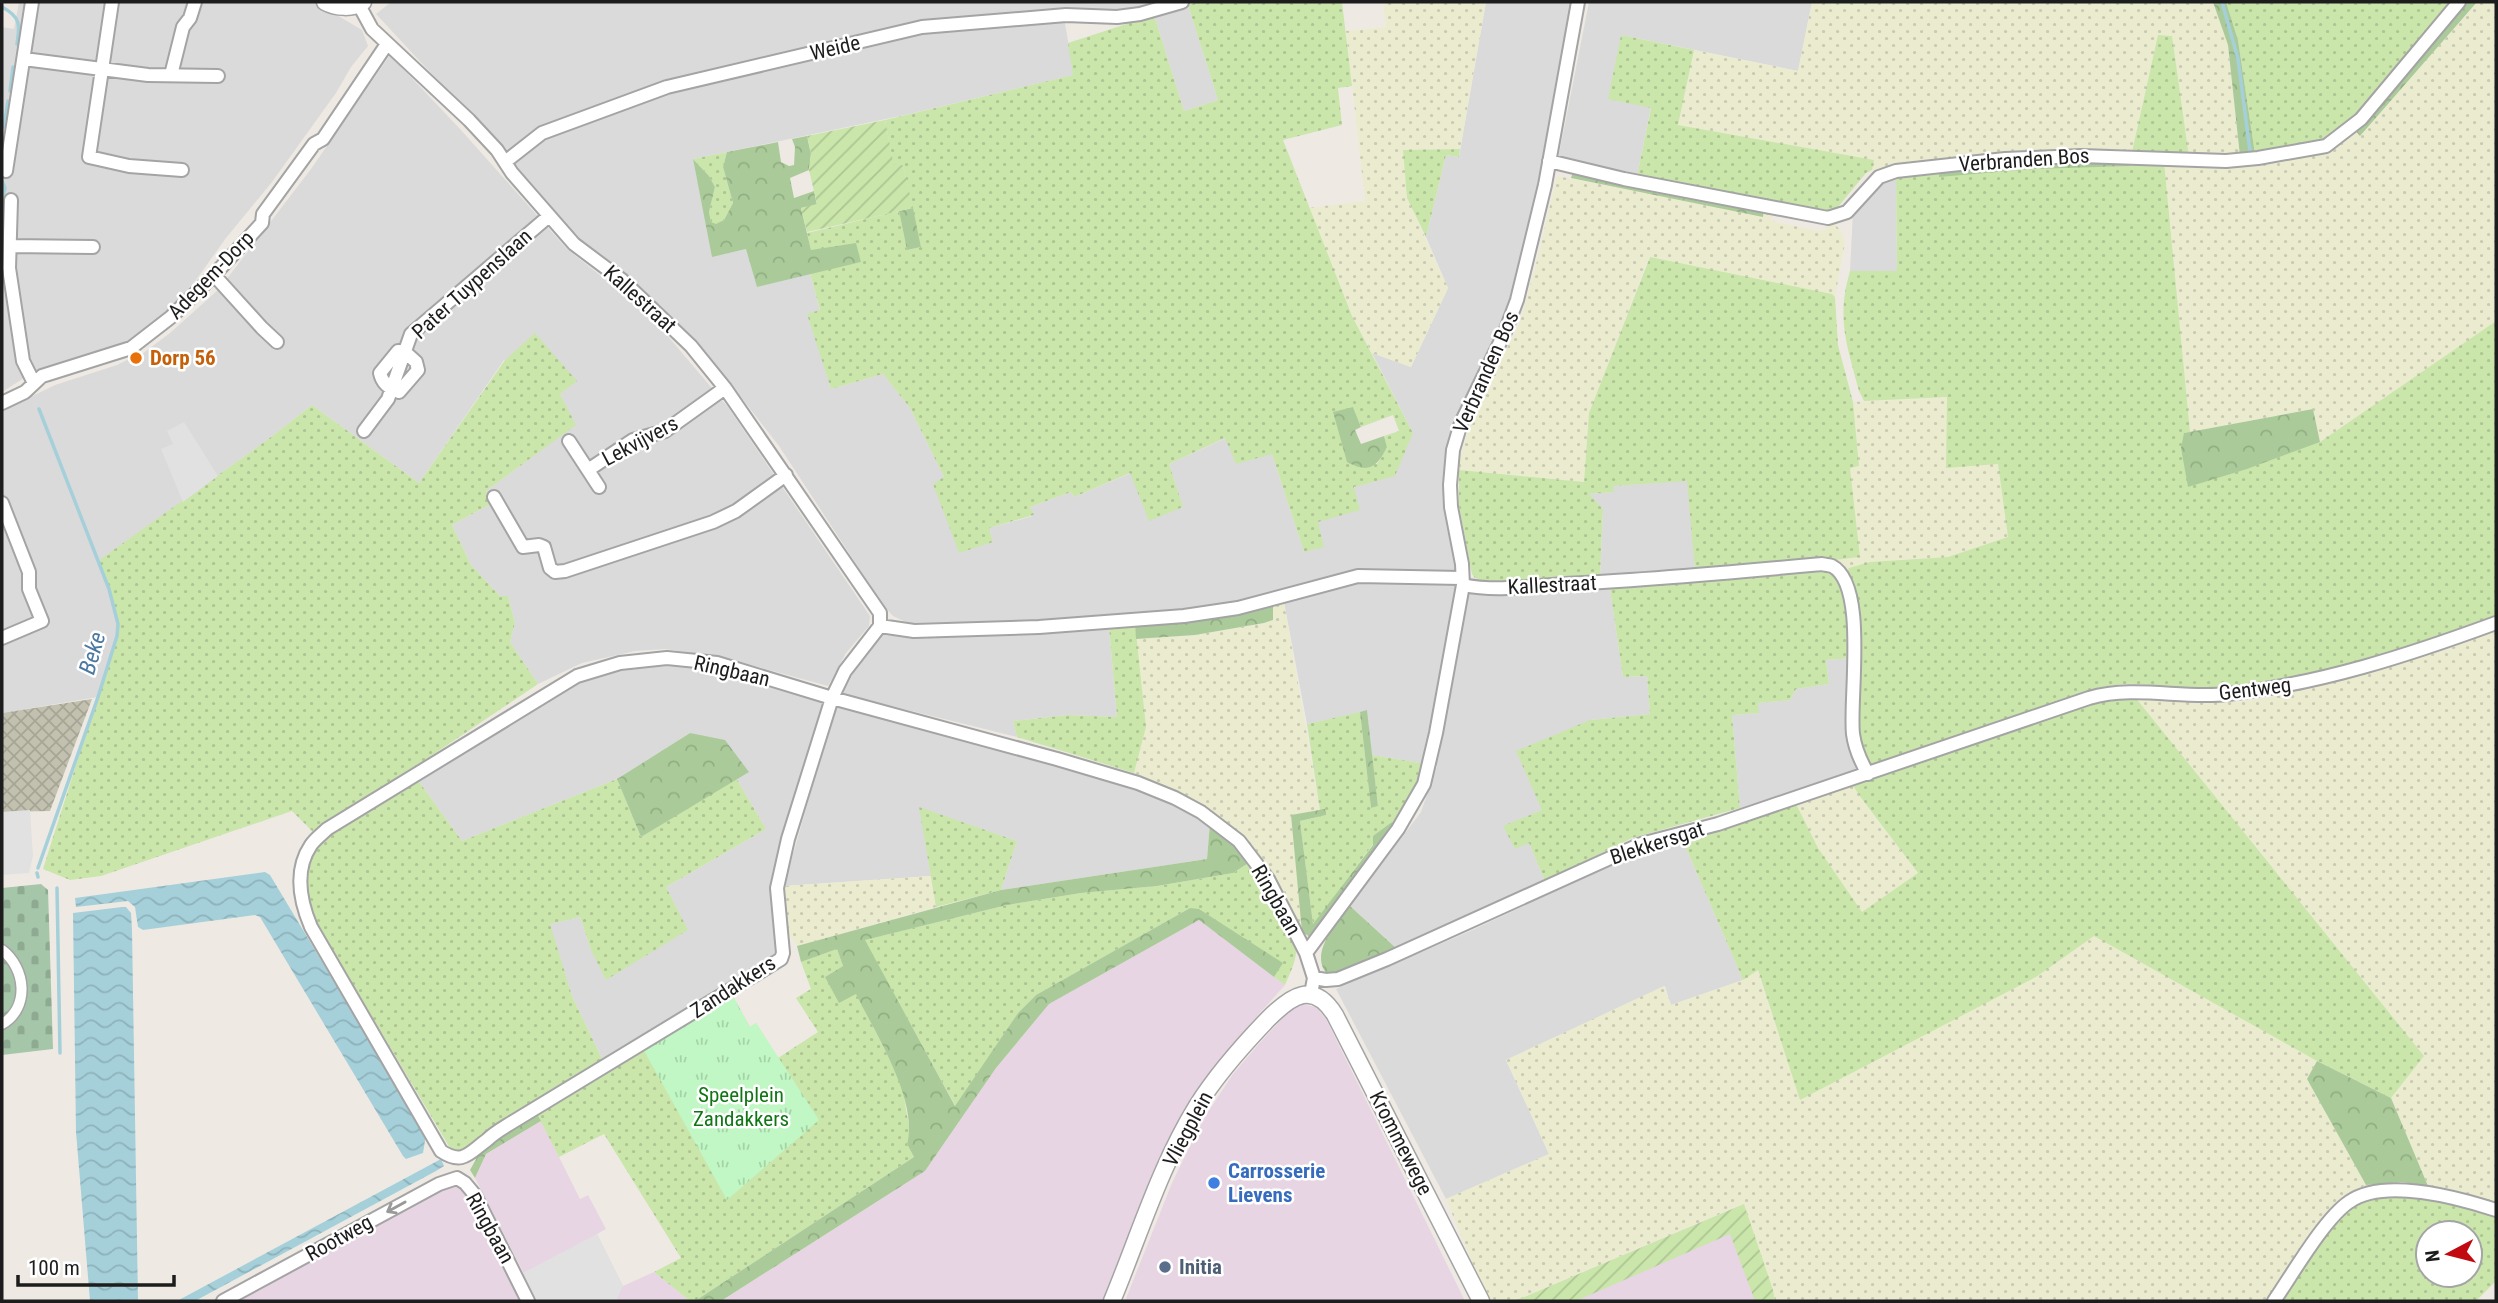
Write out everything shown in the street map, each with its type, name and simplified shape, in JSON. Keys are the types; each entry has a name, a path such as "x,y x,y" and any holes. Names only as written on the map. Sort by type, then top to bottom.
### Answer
{"street":[{"path":"6,171 32,2"},
{"path":"112,2 89,157 129,166 182,170"},
{"path":"172,75 183,27 190,18 195,2"},
{"path":"325,2 346,7 361,3"},
{"name":"Weide","path":"505,162 542,133 667,87 922,27 1066,15 1117,17 1140,14 1182,2"},
{"name":"Verbranden Bos","path":"1462,582 1462,564 1451,507 1453,450 1461,423 1505,332 1517,300 1549,161 1578,2"},
{"name":"Verbranden Bos","path":"1549,161 1624,179 1828,218 1847,212 1878,177 1896,171 2005,159 2116,155 2226,160 2301,151 2326,146 2352,128 2459,2"},
{"name":"Kallestraat","path":"361,3 372,29 469,120 574,244 622,280 691,346 725,388 880,613 880,626 914,631 1039,627 1184,616 1238,608 1358,576 1462,582 1480,587 1533,586 1667,578 1822,564 1833,566 1841,575 1853,611 1853,735 1858,756 1868,774"},
{"name":"Adegem-Dorp","path":"2,403 25,392 42,376 131,348 171,317 215,275 262,223 263,214 314,144 323,139 387,44"},
{"path":"24,59 148,75 218,76"},
{"path":"11,200 9,268 23,361 34,383"},
{"name":"Pater Tuypenslaan","path":"364,431 388,399 411,334 549,216"},
{"path":"10,246 93,247"},
{"path":"215,275 261,328 277,342"},
{"path":"392,390 399,392 418,370 416,362 405,352"},
{"name":"Lekvijvers","path":"588,470 633,440 665,431 725,388"},
{"name":"Lekvijvers","path":"569,441 599,487"},
{"path":"494,497 523,547 544,547 550,568 555,572 713,522 736,511 786,475"},
{"path":"2,503 29,572 29,589 42,621 2,638"},
{"path":"1306,953 1398,828 1424,784 1436,733 1462,582"},
{"name":"Gentweg","path":"2010,726 2104,694 2121,691 2226,694 2295,685 2424,650 2496,623"},
{"path":"832,698 845,671 880,626"},
{"name":"Ringbaan","path":"460,1158 441,1151 311,927 304,913 300,889 301,871 311,844 327,829 577,677 621,663 667,658 717,663 832,698 1058,759 1138,783 1175,798 1201,812 1239,841 1268,879 1306,953 1313,986"},
{"name":"Zandakkers","path":"460,1158 472,1153 511,1123 781,959 783,953 777,888 832,698"},
{"name":"Blekkersgat","path":"1313,986 1325,980 1338,979 1438,937 1641,844 1718,824 2010,726"},
{"path":"2,950 16,965 22,988 19,1003 2,1024"},
{"name":"Vliegplein","path":"1112,1301 1179,1139 1208,1090 1235,1054 1274,1013 1290,999 1313,986"},
{"name":"Krommewege","path":"1313,986 1335,1015 1481,1301"},
{"name":"Ringbaan","path":"457,1178 475,1195 528,1301"},
{"name":"Rootweg","path":"223,1301 439,1184 457,1178"},
{"path":"2274,1301 2326,1225 2339,1209 2358,1196 2376,1191 2425,1193 2496,1210"}],"shaded area":[{"path":"19,2 315,2 362,30 368,46 272,182 196,280 163,316 136,339 32,373 2,392 2,27 14,29"},
{"path":"391,2 1167,2 1133,11 976,17 665,83 539,126 507,155 376,14"},
{"path":"1383,2 1486,2 1460,149 1404,150 1407,198 1448,288 1411,367 1372,353 1352,316 1308,208 1365,201 1346,31 1386,27"},
{"path":"1486,2 1574,2 1542,170 1512,298 1456,420 1447,452 1444,487 1456,571 1358,572 1238,602 1206,607 1049,620 908,623 893,616 883,605 779,446 699,345 630,278 577,237 511,164 545,136 668,91 924,31 1064,18 1074,75 905,115 693,159 713,256 747,249 757,286 810,273 820,311 808,314 831,389 883,374 910,408 944,477 993,542 989,528 1033,516 1030,507 1071,492 1074,497 1131,473 1183,508 1169,464 1226,438 1272,454 1304,552 1318,522 1413,433 1372,353 1411,367 1448,288 1426,237 1446,155 1459,157"},
{"path":"1589,2 1812,2 1798,71 1621,35 1651,107 1637,176 1558,159"},
{"path":"1812,2 2213,2 2228,45 2240,156 2189,157 2172,36 2158,35 2132,152 1883,171 1872,170 1873,160 1678,125 1694,50 1798,71"},
{"path":"2477,2 2496,2 2496,321 2320,442 2313,409 2190,432 2164,162 2202,164 2355,130 2360,136"},
{"path":"1188,5 1218,100 1184,111 1154,15"},
{"path":"390,55 567,249 649,314 728,407 870,616 869,626 846,653 828,686 722,657 665,649 635,651 582,663 538,684 510,642 515,623 508,596 500,596 471,565 452,525 492,503 486,491 575,425 560,394 576,380 504,360 419,483 312,405 99,561 118,624 117,636 98,697 2,713 2,411 55,385 142,354 219,289 311,169"},
{"path":"1896,175 1897,271 1850,271 1853,211 1881,180"},
{"path":"1557,176 1673,198 1774,211 1771,221 1818,231 1825,230 1827,221 1832,220 1842,233 1845,243 1835,297 1832,294 1649,257 1589,413 1584,482 1459,470 1471,420 1519,324"},
{"path":"1947,397 1946,467 1998,464 2008,537 1948,557 1870,562 1846,573 1834,560 1860,557 1850,467 1859,466 1853,402"},
{"path":"184,422 218,476 183,502 161,449 173,444 167,431"},
{"path":"1688,480 1695,571 1600,577 1603,509 1588,494 1613,492 1613,486"},
{"path":"1360,580 1450,583 1474,590 1610,589 1623,677 1647,676 1650,714 1590,720 1542,810 1504,827 1529,843 1545,881 1397,949 1350,906 1421,812 1437,766 1372,755 1367,711 1307,724 1284,602"},
{"path":"1284,602 1320,810 1291,815 1302,932 1282,890 1257,852 1232,826 1200,802 1134,773 1146,727 1136,639 1195,635 1264,623 1273,605"},
{"path":"1109,627 1117,717 1068,715 1013,721 1017,737 843,694 859,661 883,635 915,638"},
{"path":"2496,631 2496,1203 2428,1186 2391,1098 2424,1056 2135,697 2234,702 2273,697 2445,650"},
{"path":"1851,658 1855,763 1858,772 1740,808 1732,715 1758,713 1757,703 1790,700 1796,689 1829,684 1826,660"},
{"path":"677,666 722,670 824,699 781,849 778,952 603,1061 572,996 549,924 580,917 591,950 687,929 666,887 766,829 736,778 748,771 690,733 617,779 462,841 417,779 580,681 626,667"},
{"path":"92,699 50,811 2,812 2,713"},
{"path":"836,703 1173,801 1210,823 1207,859 1001,890 1017,841 920,808 931,876 784,886"},
{"path":"1852,784 1918,874 1861,913 1818,848 1796,804"},
{"path":"30,810 33,856 29,873 2,875 2,812"},
{"path":"1683,841 1743,980 1671,1005 1665,986 1506,1060 1549,1154 1446,1199 1336,989 1468,932 1650,847"},
{"path":"931,876 936,907 797,946 784,927 784,886"},
{"path":"1199,920 1285,985 1205,1078 1186,1107 1144,1196 1102,1301 721,1301 925,1171 996,1068 1049,1004"},
{"path":"2094,936 2317,1061 2307,1079 2366,1185 2341,1197 2322,1217 2282,1281 2266,1301 1775,1301 1743,1204 1515,1301 1488,1301 1446,1199 1549,1154 1506,1060 1664,986 1671,1005 1743,980 1757,969 1800,1099 2036,977"},
{"path":"1302,1004 1316,1007 1326,1019 1465,1301 1125,1301 1172,1183 1202,1121 1233,1074 1287,1013"},
{"path":"541,1121 580,1199 588,1195 606,1229 597,1234 623,1286 654,1272 690,1301 538,1301 475,1178 486,1154"},
{"path":"449,1184 464,1188 523,1301 238,1301"},
{"path":"1744,1204 1775,1301 1515,1301"},
{"path":"597,1234 623,1286 617,1298 620,1301 531,1301 519,1275"}],"green space":[{"path":"1198,2 1342,2 1352,86 1338,88 1342,125 1283,140 1352,316 1413,433 1395,476 1354,487 1360,510 1318,522 1324,547 1304,552 1272,454 1236,464 1225,438 1169,464 1183,507 1149,521 1130,473 1074,497 1071,492 1030,507 1034,515 989,528 993,542 959,553 933,484 944,477 910,408 883,374 831,389 807,314 820,310 810,273 860,262 811,250 807,233 899,211 907,250 921,247 903,165 894,167 885,120 1073,75 1068,43 1154,15 1184,111 1218,100 1188,5","holes":["1353,407 1361,427 1393,415 1399,431 1384,436 1387,447 1377,464 1347,462"]},
{"path":"2213,2 2226,2 2238,40 2255,154 2240,156 2228,45"},
{"path":"2226,2 2452,2 2359,115 2323,141 2255,154 2238,40"},
{"path":"2466,2 2477,2 2360,136 2355,130 2385,99"},
{"path":"1621,35 1694,50 1678,125 1874,160 1872,170 1866,173 1833,213 1637,176 1651,108 1608,99"},
{"path":"2158,35 2172,36 2189,157 2132,152"},
{"path":"885,120 894,166 903,165 913,208 807,232 801,208 817,204 809,170 811,154 807,136"},
{"path":"807,136 811,154 809,170 790,178 794,198 814,191 817,205 801,208 811,250 856,243 861,262 757,287 746,249 712,257 693,159 715,187 709,212 711,222 716,224 724,220 733,203 723,167 727,152 778,142 781,162 794,165 795,147 792,139"},
{"path":"1460,149 1459,157 1446,155 1426,237 1407,198 1403,150"},
{"path":"727,152 723,167 733,203 724,220 715,225 711,222 709,212 715,187 693,159"},
{"path":"2116,158 2133,164 1939,177 1939,169"},
{"path":"2164,162 2190,432 2184,433 2320,442 2496,321 2496,615 2430,639 2294,678 2213,690 2128,684 2087,691 1875,767 1866,758 1859,738 1846,573 1849,568 1870,562 1948,557 2008,537 1998,464 1946,468 1947,397 1864,401 1859,391 1845,332 1844,304 1850,271 1897,271 1896,175 1939,169 2129,166"},
{"path":"1573,172 1764,209 1763,217 1571,178"},
{"path":"913,208 921,247 907,250 899,211"},
{"path":"1650,257 1832,294 1835,297 1838,345 1853,402 1859,466 1850,468 1860,557 1808,559 1695,571 1687,481 1613,486 1614,492 1589,494 1603,509 1600,577 1485,581 1472,574 1459,506 1459,470 1584,482 1589,413"},
{"path":"535,333 577,381 560,394 576,425 486,491 492,503 452,525 471,565 500,596 508,596 515,623 510,642 538,684 315,834 292,811 101,876 70,880 43,869 117,636 116,611 98,561 312,405 419,483 505,360"},
{"path":"1353,407 1361,427 1355,430 1361,444 1384,436 1387,447 1376,464 1367,468 1347,462 1333,412"},
{"path":"2313,409 2320,442 2188,487 2181,448 2184,433"},
{"path":"1812,568 1828,569 1840,582 1849,613 1851,658 1826,660 1829,684 1796,689 1790,700 1758,703 1759,713 1732,715 1740,808 1632,838 1545,881 1529,843 1515,849 1503,826 1542,810 1516,751 1590,720 1650,714 1647,676 1623,677 1610,589"},
{"path":"1273,605 1273,620 1264,623 1195,635 1136,639 1135,623"},
{"path":"1135,623 1146,727 1134,773 1017,737 1013,721 1068,715 1117,717 1109,627"},
{"path":"2135,697 2424,1056 2391,1098 2317,1061 2094,936 2036,977 1800,1100 1758,970 1743,980 1683,841 1796,804 1818,848 1862,912 1918,873 1852,784 2086,704"},
{"path":"1367,710 1378,806 1371,808 1360,712"},
{"path":"1360,712 1371,808 1378,806 1372,755 1426,764 1420,783 1395,826 1373,836 1373,844 1313,925 1300,821 1326,815 1320,810 1307,724"},
{"path":"690,733 725,740 749,772 641,837 617,779"},
{"path":"736,778 766,829 666,887 688,930 606,980 591,950 580,917 550,924 572,996 603,1061 477,1139 464,1153 453,1153 317,924 306,888 306,873 317,849 341,828 417,779 462,841 617,779 641,837"},
{"path":"919,807 1017,841 1001,890 936,907"},
{"path":"1325,809 1326,815 1300,821 1313,924 1373,845 1373,836 1392,822 1395,826 1318,933 1310,937 1302,932 1291,815"},
{"path":"1210,823 1250,862 1233,873 1157,886 1081,893 1007,905 865,940 955,1106 1018,1013 1036,995 1190,908 1199,909 1283,963 1274,977 1199,920 1049,1004 996,1068 925,1171 721,1301 695,1301 914,1157 907,1144 907,1108 884,1047 856,994 839,1003 825,977 843,966 837,949 801,962 797,946 1001,890 1207,859"},
{"path":"1250,862 1277,904 1294,939 1295,958 1285,985 1274,977 1282,963 1190,908 1036,995 1018,1013 956,1107 864,940 1007,905 1081,893 1157,886 1233,873"},
{"path":"41,884 48,890 53,1049 2,1055 2,888"},
{"path":"1350,906 1397,949 1329,976 1323,968 1322,950 1331,930"},
{"path":"837,949 843,966 825,977 856,993 896,1072 903,1092 910,1132 907,1144 914,1157 695,1301 690,1301 654,1272 681,1258 604,1134 559,1157 536,1112 731,993 750,1027 756,1023 778,1058 818,1032 796,998 811,989 801,962"},
{"name":"Speelplein Zandakkers","path":"731,993 750,1027 756,1023 819,1120 727,1200 642,1047"},
{"path":"2317,1061 2391,1098 2428,1186 2402,1182 2366,1185 2307,1079"},
{"path":"536,1112 541,1121 486,1154 475,1178 470,1170 481,1150"},
{"path":"2390,1195 2455,1204 2496,1215 2496,1281 2476,1301 2280,1301 2336,1221 2354,1206"},
{"path":"1744,1204 1775,1301 1755,1301 1730,1234 1576,1301 1515,1301"}],"water":[{"path":"265,872 270,875 426,1135 423,1153 406,1159 403,1156 260,917 255,915 143,930 138,927 135,907 128,901 76,907 75,898"},
{"path":"126,907 131,913 132,930 138,1301 90,1301 76,1132 73,913"},
{"path":"441,1159 444,1166 436,1171 195,1301 177,1301"}],"waterway":[{"path":"2222,2 2238,59 2250,151"},
{"name":"Beke","path":"2,7 13,14 18,22 17,44"},
{"name":"Beke","path":"10,91 13,67"},
{"name":"Beke","path":"4,127 8,101"},
{"name":"Beke","path":"2,181 5,188 2,201"},
{"name":"Beke","path":"38,868 98,697 117,636 118,624 109,589 39,409"},
{"name":"Beke","path":"37,873 38,877"},
{"name":"Beke","path":"57,888 60,1053"}],"place":[{"name":"Dorp 56","path":"136,358"},
{"name":"Carrosserie Lievens","path":"1214,1183"},
{"name":"Initia","path":"1165,1267"}]}
